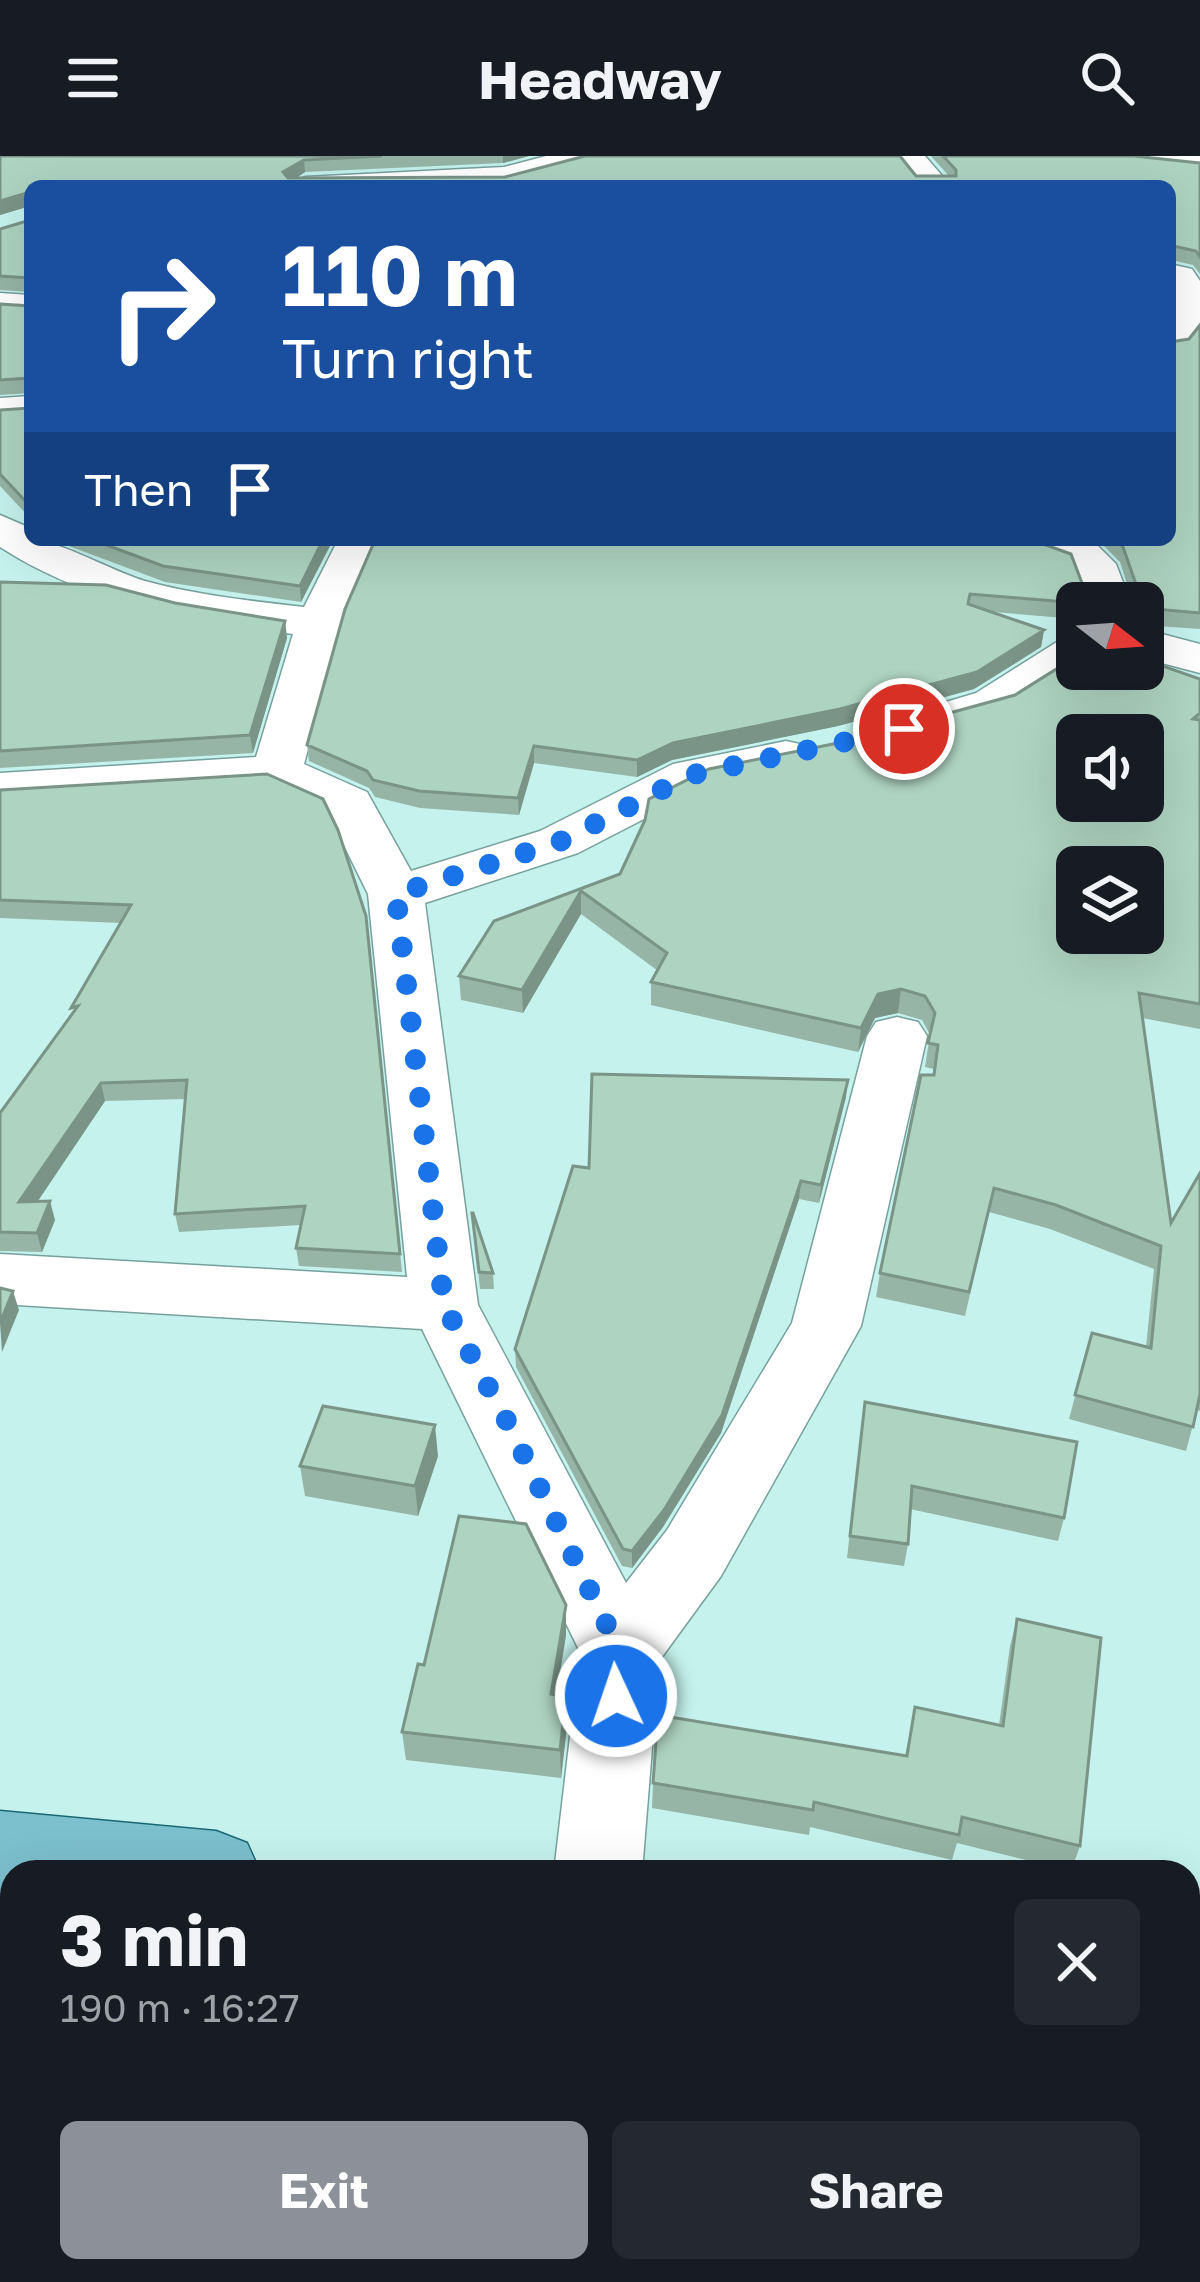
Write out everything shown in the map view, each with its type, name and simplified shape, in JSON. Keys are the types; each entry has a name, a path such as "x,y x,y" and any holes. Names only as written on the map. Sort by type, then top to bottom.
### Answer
{"main road":[{"path":"0,1852 86,1860"}],"street":[{"path":"500,156 536,178"},
{"path":"425,180 536,178 580,156"},
{"path":"908,156 929,180"},
{"path":"1135,156 1200,162"},
{"path":"1176,275 1187,286 1196,308 1176,338"},
{"path":"30,546 92,578 205,608 319,623"},
{"path":"277,771 319,623 357,546"},
{"path":"1069,546 1091,557 1100,582"},
{"path":"1164,649 1200,659"},
{"path":"396,894 559,842 691,775 843,744 993,703 1056,663"},
{"path":"0,788 277,771 349,803 396,894 444,1305 510,1427 620,1652"},
{"path":"599,1860 620,1652 694,1553 826,1326 897,1036"},
{"path":"0,1279 444,1305"}],"building":[{"path":"0,156 382,156 304,160 283,172 288,178 505,177 585,156 900,156 916,176 956,176 943,156 1134,156 1200,163 1200,257 1196,251 1176,246 1176,180 24,180 24,194 0,201"},
{"path":"24,222 24,278 0,276 0,229"},
{"path":"0,304 24,306 24,378 0,380"},
{"path":"1200,325 1200,613 1164,610 1164,582 1135,582 1122,546 1176,546 1176,341 1189,339"},
{"path":"24,408 24,500 0,474 0,410"},
{"path":"109,546 320,546 300,586 163,566"},
{"path":"372,546 1049,546 1071,554 1082,582 1056,582 1056,601 970,594 968,604 1044,630 977,672 840,709 673,743 637,760 534,746 518,798 419,791 373,780 367,771 307,745 345,609"},
{"path":"0,582 106,585 175,603 285,621 250,735 0,751"},
{"path":"1164,666 1200,679 1200,713 1193,719 1200,720 1200,1004 1139,993 1171,1223 1200,1173 1200,1394 1193,1427 1075,1395 1092,1333 1151,1348 1161,1246 1056,1205 994,1188 969,1292 880,1273 921,1075 934,1075 938,1045 928,1043 935,1013 925,996 901,989 878,994 861,1028 651,982 667,953 581,891 522,990 459,976 494,921 620,874 645,820 649,799 709,769 848,741 1015,695 1056,669 1056,690 1164,690"},
{"path":"267,774 323,799 366,916 400,1254 296,1248 305,1206 175,1214 187,1080 101,1083 19,1202 50,1201 37,1233 0,1232 0,1113 78,1006 71,1008 131,905 0,900 0,790"},
{"path":"592,1074 848,1080 821,1185 801,1181 722,1415 664,1510 632,1551 623,1549 515,1349 573,1166 589,1168"},
{"path":"473,1213 493,1273 479,1272"},
{"path":"0,1288 13,1291 0,1323"},
{"path":"865,1402 1077,1442 1064,1518 912,1486 908,1544 850,1536"},
{"path":"323,1406 435,1425 415,1486 300,1466"},
{"path":"459,1516 526,1524 566,1605 551,1694 566,1697 560,1750 402,1732 418,1664 424,1665"},
{"path":"1017,1619 1101,1638 1080,1846 962,1817 959,1835 814,1802 813,1810 653,1783 658,1715 907,1756 915,1707 1003,1726"}],"route":[{"path":"616,1696 620,1652 510,1427 444,1305 396,894 559,842 691,775 904,729"}]}
